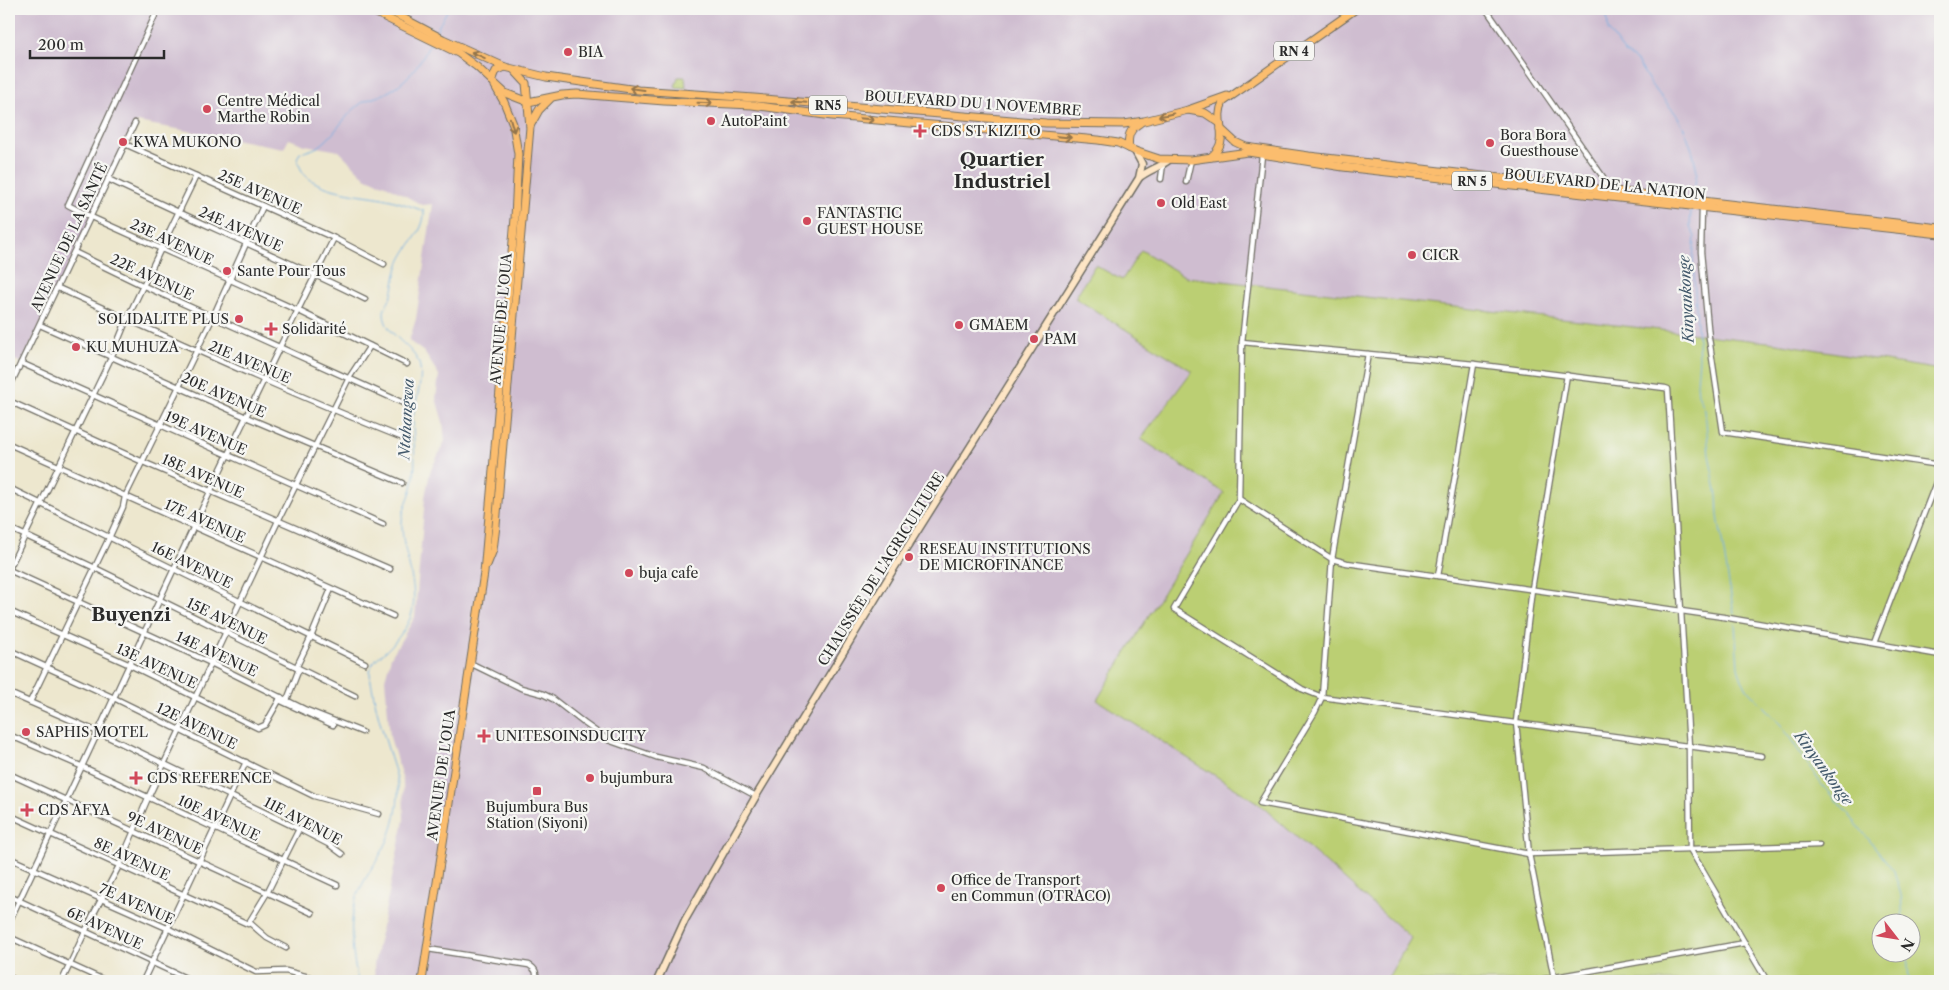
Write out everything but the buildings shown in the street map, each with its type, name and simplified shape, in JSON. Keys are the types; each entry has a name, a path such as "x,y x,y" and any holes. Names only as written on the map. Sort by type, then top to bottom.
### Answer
{"main road":[{"name":"RN5","path":"368,9 421,32"},
{"name":"RN5","path":"386,9 421,32"},
{"name":"RN 4","path":"1220,126 1220,107 1223,102 1356,9"},
{"name":"BOULEVARD DU 1 NOVEMBRE","path":"421,32 514,71 546,77 664,92 1046,123 1124,124 1188,110"},
{"name":"BOULEVARD DU 1 NOVEMBRE","path":"442,42 471,62 505,93 528,102 562,94 577,94 664,101 752,105 832,116 1098,140 1118,143 1166,162 1211,157"},
{"path":"492,81 496,71 505,67"},
{"name":"AVENUE DE L'OUA","path":"492,526 530,127 526,83 514,71"},
{"name":"AVENUE DE L'OUA","path":"422,981 484,572 492,550 492,526 519,167 513,124 504,102 492,81"},
{"path":"664,92 664,101"},
{"name":"RN 4","path":"1188,110 1233,94"},
{"path":"530,127 538,110 552,97"},
{"path":"1188,110 1205,113 1220,126 1221,144 1211,157"},
{"path":"937,126 938,114"},
{"path":"1132,149 1128,141 1131,130 1144,121"},
{"name":"BOULEVARD DE LA NATION","path":"1220,126 1235,142 1259,153"},
{"name":"BOULEVARD DE LA NATION","path":"1211,157 1240,152 1339,160 1940,234"},
{"name":"BOULEVARD DE LA NATION","path":"1699,205 1940,228"}],"street":[{"name":"23E AVENUE","path":"158,9 68,205 299,311 407,364"},
{"path":"1486,9 1604,177 1606,193"},
{"name":"AVENUE DE LA SANTÉ","path":"9,388 135,122"},
{"name":"25E AVENUE","path":"125,144 334,238 384,264"},
{"path":"1132,149 1142,164 1139,178"},
{"path":"1259,153 1242,342 1239,499 1174,609 1302,689 1322,696 1689,748 1762,756"},
{"path":"1186,182 1191,160"},
{"path":"1161,179 1166,162"},
{"name":"CHAUSSÉE DE L'AGRICULTURE","path":"657,981 685,920 756,796 893,570 1139,178 1149,170 1166,162"},
{"path":"9,570 24,535 111,358 177,212 196,176"},
{"name":"24E AVENUE","path":"108,179 316,274 365,299"},
{"path":"1699,205 1701,252 1709,338 1723,432 1940,465"},
{"path":"30,702 110,538 123,507 125,497 213,317 263,206"},
{"path":"9,922 65,800 83,767 143,632 334,238"},
{"name":"22E AVENUE","path":"74,252 144,286 412,407"},
{"name":"21E AVENUE","path":"58,288 196,351 408,440"},
{"name":"20E AVENUE","path":"40,325 246,417 402,483"},
{"path":"1242,342 1474,364 1668,389 1689,748 1690,849 1767,981"},
{"path":"62,981 100,900 106,893 119,866 148,798 278,521 349,378 370,346"},
{"path":"1368,354 1332,559 1322,696 1315,712 1260,803 1528,854 1819,845"},
{"name":"19E AVENUE","path":"20,363 383,524"},
{"path":"1438,576 1474,364"},
{"path":"1554,978 1528,854 1516,722 1532,590 1567,375"},
{"name":"18E AVENUE","path":"9,400 143,462 390,569"},
{"name":"17E AVENUE","path":"9,444 393,616"},
{"path":"1874,643 1940,472"},
{"name":"16E AVENUE","path":"9,488 365,663"},
{"path":"1239,499 1332,559 1347,563 1681,611 1940,655"},
{"name":"15E AVENUE","path":"9,528 355,696"},
{"name":"14E AVENUE","path":"9,570 211,663 280,699 287,700 362,732"},
{"path":"287,700 297,669 331,589"},
{"name":"13E AVENUE","path":"9,611 128,664 258,728 265,725 280,699"},
{"name":"12E AVENUE","path":"9,650 114,698 314,796 379,814"},
{"path":"470,663 522,688 553,699 608,740 656,757 704,768 756,796"},
{"name":"11E AVENUE","path":"9,693 98,732 299,828 330,844 342,854"},
{"path":"280,699 333,725"},
{"name":"10E AVENUE","path":"9,735 83,767 215,830 337,885"},
{"path":"143,981 246,762"},
{"name":"9E AVENUE","path":"9,774 312,913"},
{"name":"8E AVENUE","path":"9,815 184,896 248,923 267,938 286,948"},
{"path":"248,923 267,893 299,828"},
{"name":"7E AVENUE","path":"9,858 169,929 256,972 286,971 324,981"},
{"name":"6E AVENUE","path":"9,896 192,981"},
{"path":"9,937 106,981"},
{"path":"1533,981 1745,944"},
{"path":"428,949 529,965 537,973 536,981"},
{"path":"9,977 17,981"}],"shaded area":[{"path":"9,9 1940,9 1940,370 1776,343 1186,277 1141,250 1122,280 1095,265 1076,298 1192,371 1141,439 1224,493 1097,700 1258,803 1412,938 1386,981 375,981 374,965 404,820 403,781 390,737 385,679 391,657 415,617 425,497 430,472 445,441 443,422 436,398 439,375 424,352 409,341 416,319 433,204 422,205 386,185 366,178 339,151 305,145 289,139 284,148 137,122 22,363 9,358"}],"green space":[{"path":"678,77 685,77 686,88 675,87"},
{"path":"1141,250 1186,277 1776,343 1940,370 1940,981 1386,981 1411,938 1258,803 1097,700 1224,493 1141,439 1192,371 1075,298 1095,265 1122,280"}],"waterway":[{"name":"Ntahangwa","path":"436,31 448,9"},
{"name":"Kinyankonge","path":"1604,9 1607,14 1608,30 1625,53 1637,61 1652,86 1676,114 1685,130 1697,171 1693,196"},
{"name":"Ntahangwa","path":"358,981 352,936 355,902 362,885 381,854 389,836 395,817 398,791 396,774 376,708 370,672 375,660 393,644 405,629 411,616 414,593 404,545 402,522 403,512 412,488 414,475 413,420 421,373 413,353 394,335 385,321 384,313 392,294 398,266 422,225 424,211 388,199 343,192 322,186 306,176 300,168 297,158 300,153 314,149 322,144 349,114 362,103 384,94 399,85 416,67 430,44"},
{"name":"Kinyankonge","path":"1691,210 1690,226 1695,237 1693,258 1699,358 1698,394 1705,410 1709,455 1717,496 1718,516 1734,614"},
{"name":"Kinyankonge","path":"1735,624 1738,667 1742,680 1748,690 1781,725 1822,785 1850,816 1894,871 1901,895 1902,912"},
{"name":"Kinyankonge","path":"1908,962 1909,981"}],"place":[{"name":"BIA","path":"568,52"},
{"name":"Centre Médical Marthe Robin","path":"207,109"},
{"name":"AutoPaint","path":"711,121"},
{"name":"CDS ST KIZITO","path":"920,131"},
{"name":"KWA MUKONO","path":"123,142"},
{"name":"Bora Bora Guesthouse","path":"1490,143"},
{"name":"Old East","path":"1161,203"},
{"name":"FANTASTIC GUEST HOUSE","path":"807,221"},
{"name":"CICR","path":"1412,255"},
{"name":"Sante Pour Tous","path":"227,271"},
{"name":"SOLIDALITE PLUS","path":"239,319"},
{"name":"GMAEM","path":"959,325"},
{"name":"Solidarité","path":"271,329"},
{"name":"PAM","path":"1034,339"},
{"name":"KU MUHUZA","path":"76,347"},
{"name":"RESEAU INSTITUTIONS DE MICROFINANCE","path":"909,557"},
{"name":"buja cafe","path":"629,573"},
{"name":"SAPHIS MOTEL","path":"26,732"},
{"name":"UNITESOINSDUCITY","path":"484,736"},
{"name":"CDS REFERENCE","path":"136,778"},
{"name":"bujumbura","path":"590,778"},
{"name":"Bujumbura Bus Station (Siyoni)","path":"537,791"},
{"name":"CDS AFYA","path":"27,810"},
{"name":"Office de Transport en Commun (OTRACO)","path":"941,888"}],"district":[{"name":"Quartier Industriel","path":"1002,170"},
{"name":"Buyenzi","path":"131,614"}]}
